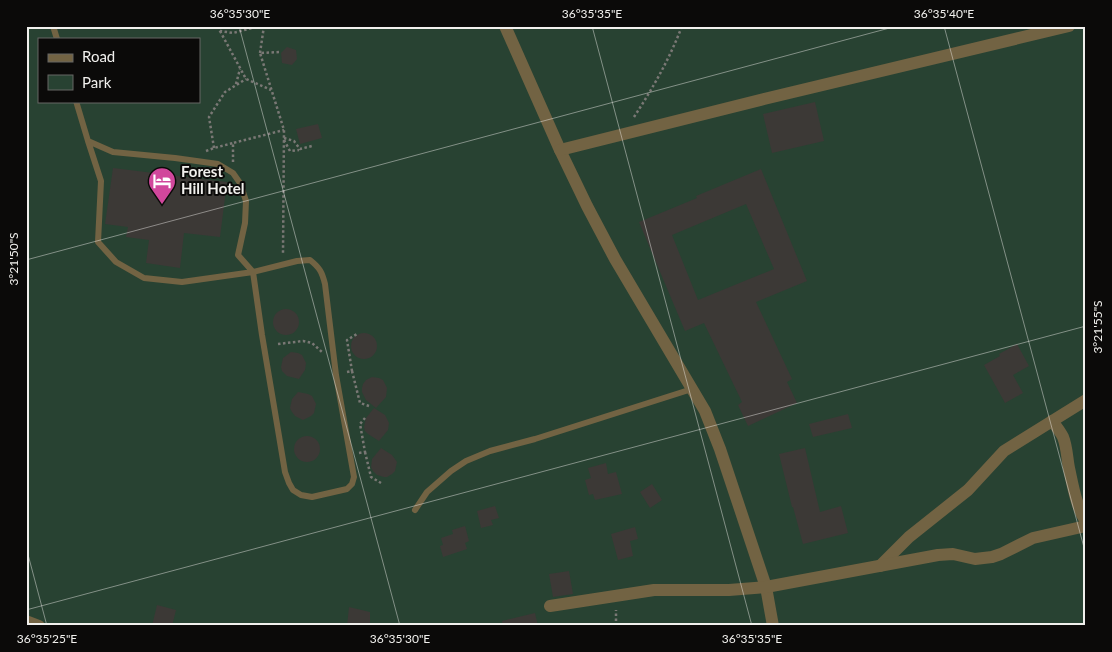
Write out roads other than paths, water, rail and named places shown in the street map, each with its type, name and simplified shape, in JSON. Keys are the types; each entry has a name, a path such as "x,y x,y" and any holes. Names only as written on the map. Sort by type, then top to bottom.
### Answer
{"street":[{"path":"505,26 587,206 615,259 705,411 720,449 766,587 773,626"},
{"path":"560,150 1069,26"},
{"path":"880,566 909,537 968,490 1004,451 1086,400"},
{"path":"1052,421 1063,438 1067,449 1069,468 1079,509 1086,522"},
{"path":"550,606 654,590 729,590 766,587 938,555 953,554 975,560 1001,554 1033,538 1086,526"},
{"path":"26,621 38,626"}],"lane":[{"path":"52,26 56,38"},
{"path":"76,102 88,141 101,181 98,242 116,262 144,278 182,282 253,272 297,261 310,260 318,267 322,274 336,375 354,477 352,484 347,489 312,497 301,496 293,490 285,472 266,365 253,272 238,255 245,223 246,202 240,183 233,173 218,164 113,152 88,141"},
{"path":"415,510 427,492 466,460 692,390"}],"place":[{"name":"Forest Hill Hotel","path":"162,205"}]}
